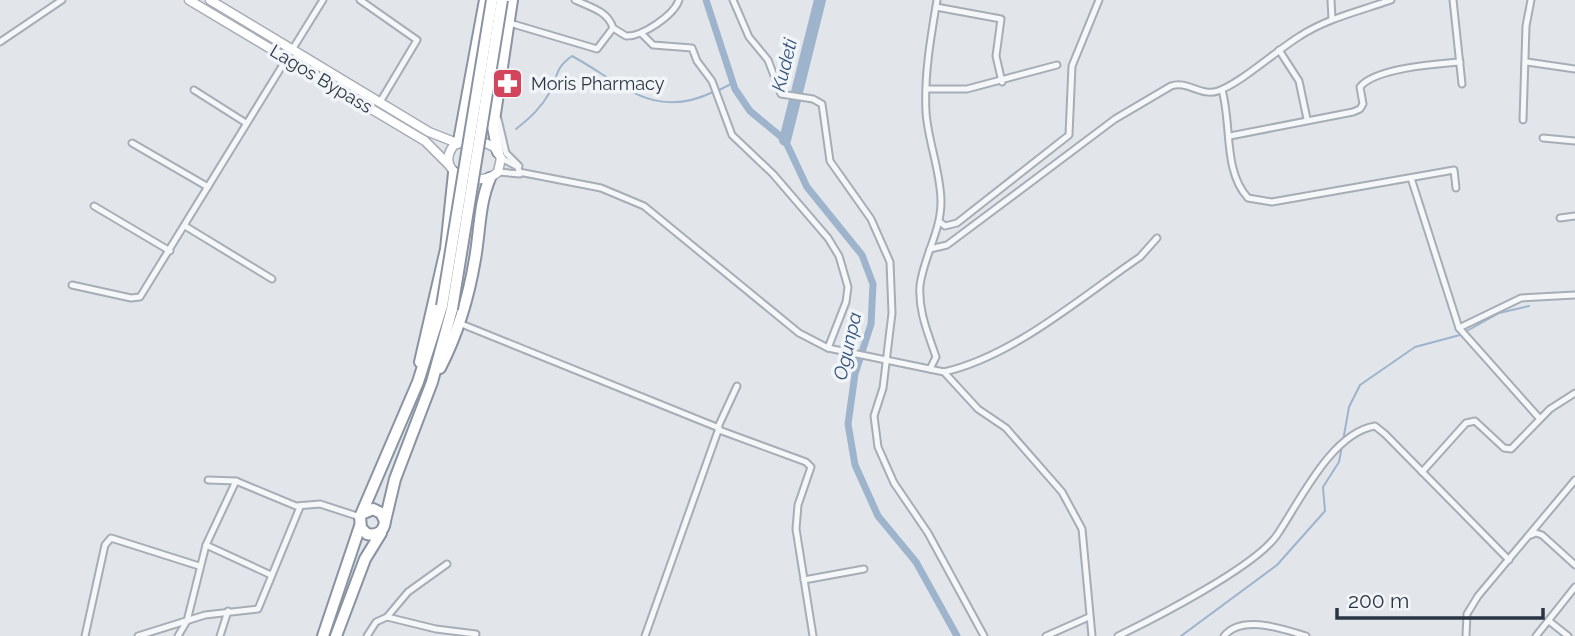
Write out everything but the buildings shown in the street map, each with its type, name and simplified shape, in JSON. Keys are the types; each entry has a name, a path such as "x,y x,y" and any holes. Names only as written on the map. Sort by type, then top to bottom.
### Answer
{"highway":[{"path":"458,142 485,0"},
{"path":"323,636 361,519 447,308 492,0"},
{"path":"432,383 502,0"},
{"path":"500,155 493,127 514,0"},
{"path":"418,382 421,346 446,249 451,169"},
{"path":"336,636 362,567 384,526 395,479 458,323 475,260 483,195 494,175"},
{"path":"361,519 377,510 384,526"},
{"path":"361,519 367,534 384,526"}],"main road":[{"name":"Lagos Bypass","path":"189,0 425,141 451,169"},
{"name":"Lagos Bypass","path":"210,0 438,137 458,142"},
{"path":"482,141 500,155 494,175 473,180 451,169 450,150 458,142 482,141"}],"street":[{"path":"0,42 62,0"},
{"path":"72,285 131,298 140,297 323,0"},
{"path":"360,0 417,40 380,102"},
{"path":"514,0 513,24 501,69 499,132 506,153 518,162 519,172"},
{"path":"575,0 603,12 613,28 625,36 641,33 670,12 679,0"},
{"path":"733,0 749,37 768,60 783,95 813,99 823,108 830,160 871,219 887,254 892,313 874,425 881,458 894,484 928,533 984,636"},
{"path":"940,222 945,226 957,223 1069,135 1072,66 1099,0"},
{"path":"1331,0 1332,19"},
{"path":"930,249 947,245 1115,119 1171,86 1180,84 1202,93 1222,90 1279,50 1332,19 1391,0"},
{"path":"1453,0 1462,83"},
{"path":"1523,120 1527,62 1526,26 1531,0"},
{"path":"930,369 936,358 924,323 920,295 930,249 940,222 941,196 930,141 927,89 937,4 1001,19 996,56 1002,82"},
{"path":"513,24 592,50 600,47 613,28"},
{"path":"641,33 653,45 692,48 697,61 712,81 732,135 773,174 828,238 839,256 845,270 847,295 828,348"},
{"path":"1279,50 1299,81 1307,119"},
{"path":"1230,136 1360,109 1363,104 1360,87 1367,81 1397,71 1460,62"},
{"path":"1527,62 1575,69"},
{"path":"927,89 949,91 1002,82 1057,65"},
{"path":"194,90 246,123"},
{"path":"1222,90 1234,174 1242,192 1255,201 1272,202 1454,170 1455,188"},
{"path":"1543,138 1575,141"},
{"path":"132,143 208,187"},
{"path":"500,155 518,166 519,172"},
{"path":"519,172 601,188 644,206 799,333 828,348 884,357 944,372 968,367 1004,349 1140,257 1157,237"},
{"path":"494,175 537,175"},
{"path":"1411,178 1460,328 1540,419"},
{"path":"94,206 170,251"},
{"path":"1560,218 1575,216"},
{"path":"185,226 272,279"},
{"path":"1460,328 1521,298 1575,295"},
{"path":"458,323 809,465 796,516 813,636"},
{"path":"944,372 978,409 1006,428 1068,500 1084,539 1092,636"},
{"path":"645,636 719,428 737,386"},
{"path":"1422,472 1466,423 1475,421 1506,450 1517,445 1557,403 1575,393"},
{"path":"1118,636 1205,588 1266,547 1276,536 1313,476 1345,442 1364,428 1375,426 1385,433 1509,560"},
{"path":"208,480 236,481 300,507 320,504 361,519"},
{"path":"1466,636 1467,614 1531,536 1563,491 1575,480"},
{"path":"178,636 187,621 206,545 236,481"},
{"path":"138,636 228,611 258,609 300,507"},
{"path":"1531,536 1536,533 1542,536 1575,565"},
{"path":"85,636 106,545 111,538 199,566"},
{"path":"206,545 271,575"},
{"path":"367,636 376,622 387,617 408,592 447,564"},
{"path":"804,580 864,569"},
{"path":"1536,636 1575,587"},
{"path":"220,636 228,611"},
{"path":"387,617 436,629 476,634"},
{"path":"1046,636 1089,617"},
{"path":"1549,621 1568,636"},
{"path":"1224,636 1230,629 1240,625 1256,625 1306,636"}],"waterway":[{"name":"Ogunpa","path":"706,0 735,89 750,111 785,140 807,187 862,255 873,284 871,324 855,374 848,424 855,465 878,516 916,562 957,636"},
{"name":"Kudeti","path":"785,140 820,0"},
{"path":"516,129 543,103 560,69 572,56 623,87 655,100 692,100 713,92"},
{"path":"719,90 733,83"},
{"path":"1465,332 1499,313 1529,306"},
{"path":"1343,441 1349,407 1360,385 1415,347 1460,335"},
{"path":"1181,636 1277,565 1325,511 1323,487 1339,462 1342,446"}],"place":[{"name":"Moris Pharmacy","path":"508,84"}]}
